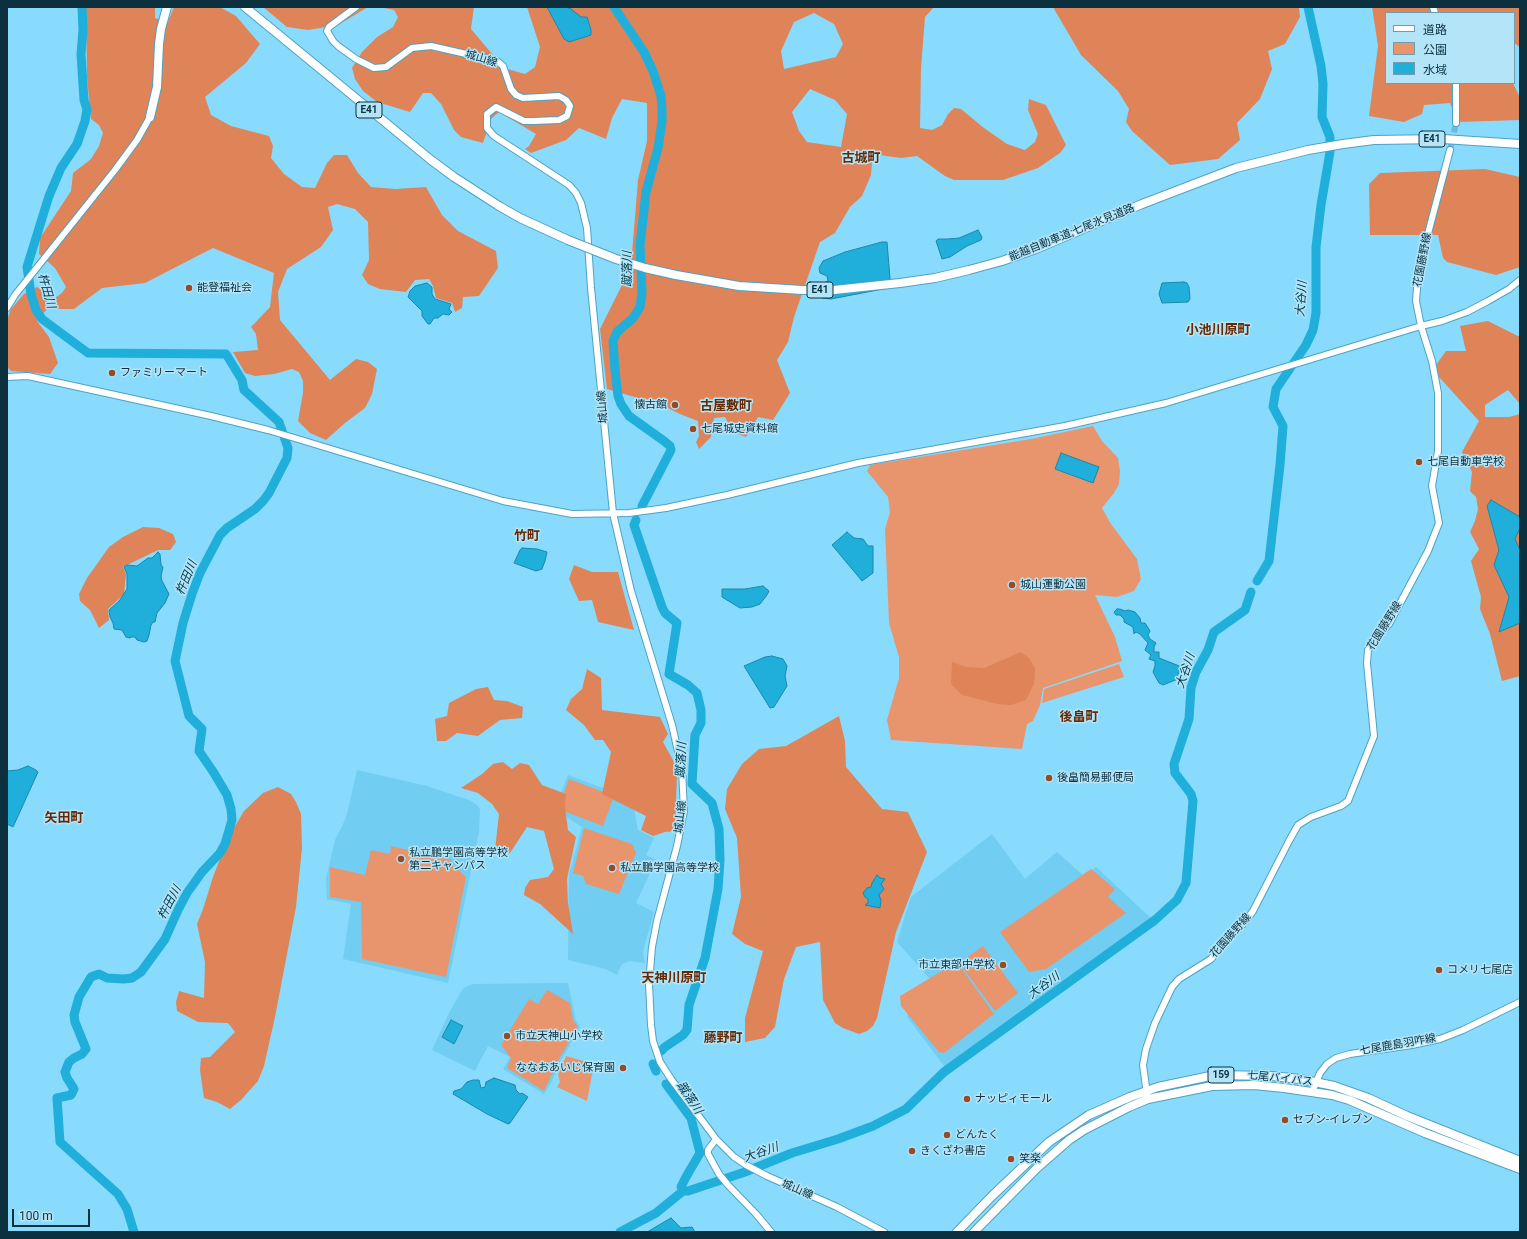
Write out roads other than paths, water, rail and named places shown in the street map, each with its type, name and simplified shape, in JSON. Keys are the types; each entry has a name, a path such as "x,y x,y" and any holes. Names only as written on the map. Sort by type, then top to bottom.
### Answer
{"highway":[{"path":"150,117 158,87 159,44 161,29 167,7"},
{"name":"能越自動車道;七尾氷見道路","path":"245,7 431,160 465,184 520,218 568,240 616,259 645,268 676,275 739,286 802,290 842,289 935,278 969,270 1002,261 1036,249 1142,204 1236,168 1308,150 1381,140 1443,139 1520,144"},
{"name":"七尾バイパス","path":"974,1232 1037,1168 1069,1140 1084,1130 1129,1107 1147,1095 1186,1080 1215,1075 1272,1076 1334,1086 1368,1098 1407,1116 1520,1161"},
{"name":"七尾バイパス","path":"957,1232 1049,1142 1089,1115 1130,1097 1212,1086 1254,1086 1300,1089 1349,1100 1425,1133 1520,1169"}],"main road":[{"name":"城山線","path":"356,7 329,27 327,31 338,46 356,59 374,68 386,66 412,48 431,46 497,61 503,66 511,89 516,95 523,98 560,96 566,100 570,106 567,116 559,120 533,121 524,120 496,107 487,114 487,128 494,136 569,185 576,193 581,203 587,228 591,288 613,513 631,591 672,725 682,769 684,788 684,811 677,846 657,921 652,947 649,984 653,1041 660,1062 671,1079 716,1139 734,1157 758,1172 837,1207 884,1232"},
{"path":"1456,84 1456,123"},
{"path":"7,308 15,295 40,263 116,170 137,140 150,117"},
{"name":"花園藤野線","path":"1147,1095 1143,1065 1146,1048 1172,987 1179,979 1211,959 1245,922 1253,911 1298,826 1311,817 1340,806 1348,801 1374,736 1367,663 1368,650 1372,643 1389,624 1428,551 1439,524 1432,486 1438,451 1438,393 1432,361 1421,326 1416,301 1418,276 1435,203 1450,150"},
{"path":"7,377 28,376 268,430 503,501 572,514 641,512 727,495 858,463 1065,426 1166,402 1442,321 1467,312 1509,289 1520,280"},
{"name":"七尾鹿島羽咋線","path":"1312,1092 1320,1073 1327,1064 1336,1058 1350,1054 1412,1045 1440,1039 1463,1030 1520,1002"},
{"path":"716,1139 708,1150 708,1154 719,1174 771,1232"}],"water":[{"path":"547,7 565,7 571,9 581,17 587,17 591,35 569,42 564,39"},
{"path":"978,230 982,237 981,240 967,246 950,257 942,259 936,241 938,239 959,238"},
{"path":"887,242 890,278 888,288 831,299 822,298 821,284 828,281 827,276 820,273 819,268 823,261 845,252"},
{"path":"427,283 432,287 432,294 435,299 451,304 449,309 452,312 449,315 443,314 438,318 434,318 430,324 428,324 422,316 422,311 408,297 410,291 415,286"},
{"path":"1162,283 1187,283 1189,287 1190,299 1188,302 1162,303 1159,294"},
{"path":"1061,453 1099,467 1093,483 1055,469"},
{"path":"1491,500 1520,517 1520,528 1515,539 1520,550 1520,623 1499,632 1509,597 1494,565 1499,550 1487,506"},
{"path":"847,532 854,538 863,539 868,546 873,546 873,573 862,581 832,545"},
{"path":"522,548 537,549 547,552 542,569 536,571 514,563"},
{"path":"158,552 160,554 161,565 163,567 161,576 162,581 169,594 165,603 157,613 155,622 151,625 147,641 144,642 137,640 135,637 126,637 122,630 114,629 109,610 119,601 127,589 127,574 124,567 127,565 137,566 148,558 152,558"},
{"path":"763,586 769,591 767,595 760,604 752,607 740,608 722,597 722,589 745,589"},
{"path":"1117,609 1135,612 1140,618 1141,623 1145,623 1150,631 1148,635 1150,639 1156,643 1154,652 1159,652 1159,658 1182,667 1177,676 1178,679 1163,685 1159,683 1153,672 1155,661 1149,659 1151,655 1145,650 1148,643 1140,634 1136,632 1134,634 1133,627 1124,622 1124,619 1120,615 1116,615 1114,612"},
{"path":"772,656 783,659 787,666 785,676 787,686 774,707 770,708 744,666 765,657"},
{"path":"28,766 38,772 13,827 7,824 7,771 18,770"},
{"path":"877,875 880,878 885,879 881,884 884,889 879,895 881,900 880,908 865,905 868,903 868,899 863,893 867,888 871,887"},
{"path":"451,1020 463,1026 454,1044 442,1037"},
{"path":"494,1078 515,1085 516,1090 520,1094 522,1093 528,1097 508,1124 487,1114 453,1094 454,1091 461,1089 467,1082 479,1080 481,1088 485,1087 486,1082"},
{"path":"671,1218 681,1228 692,1227 695,1232 647,1232"}],"waterway":[{"name":"杵田川","path":"82,7 83,30 81,54 84,100 87,109 85,121 77,144 61,168 49,196 27,267 31,294 36,310 42,319 88,353 226,354 242,380 244,390 279,422 288,448 287,458 269,493 263,501 255,509 227,528 220,535 200,573 192,594 183,623 175,661 189,716 202,729 199,751 227,795 231,809 232,820 225,844 220,853 202,872 187,893 165,939 141,972 132,978 124,979 107,978 99,974 91,977 79,997 74,1015 75,1022 86,1049 82,1054 69,1062 65,1072 74,1089 71,1095 57,1098 60,1142 118,1194 127,1209 134,1232"},
{"name":"蹴落川","path":"614,7 644,52 653,71 661,96 662,109 662,122 658,148 646,192 640,245 642,292 640,307 633,318 617,332 613,341 618,396 621,404 629,416 664,441 670,446 671,450 642,506"},
{"name":"大谷川","path":"1257,581 1269,561 1280,465 1283,426 1273,407 1276,389 1306,345 1313,330 1316,313 1316,247 1330,152 1330,137 1322,117 1323,84 1321,66 1308,7"},
{"name":"蹴落川","path":"636,520 634,525 662,607 665,613 677,623 669,674 688,685 697,693 701,710 701,723 695,735 692,784 712,803 719,829 720,860 718,889 705,958 689,1005 687,1030 683,1035 661,1051"},
{"name":"大谷川","path":"620,1232 656,1213 683,1191 688,1191 745,1172 792,1153 838,1139 873,1126 906,1109 944,1072 1155,920 1177,900 1186,883 1193,801 1191,794 1175,773 1174,764 1189,719 1191,688 1196,672 1208,650 1214,632 1245,610 1251,592"},
{"name":"蹴落川","path":"653,1064 656,1071"},
{"name":"蹴落川","path":"666,1084 691,1118 700,1153 681,1187 683,1191"}],"tunnel":[{"path":"1450,150 1456,123"}],"place":[{"name":"能登福祉会","path":"189,288"},
{"name":"ファミリーマート","path":"112,373"},
{"name":"懐古館","path":"675,405"},
{"name":"七尾城史資料館","path":"693,429"},
{"name":"七尾自動車学校","path":"1419,462"},
{"name":"城山運動公園","path":"1012,585"},
{"name":"後畠簡易郵便局","path":"1049,778"},
{"name":"私立鵬学園高等学校 第二キャンパス","path":"401,859"},
{"name":"私立鵬学園高等学校","path":"612,868"},
{"name":"市立東部中学校","path":"1003,965"},
{"name":"コメリ七尾店","path":"1439,970"},
{"name":"市立天神山小学校","path":"507,1036"},
{"name":"ななおあいじ保育園","path":"623,1068"},
{"name":"ナッピィモール","path":"967,1099"},
{"name":"セブン-イレブン","path":"1285,1120"},
{"name":"どんたく","path":"947,1135"},
{"name":"きくざわ書店","path":"912,1151"},
{"name":"笑楽","path":"1011,1159"}],"district":[{"name":"古城町","path":"861,159"},
{"name":"小池川原町","path":"1218,331"},
{"name":"古屋敷町","path":"726,407"},
{"name":"竹町","path":"527,537"},
{"name":"後畠町","path":"1079,718"},
{"name":"矢田町","path":"64,819"},
{"name":"天神川原町","path":"674,979"},
{"name":"藤野町","path":"723,1039"}]}
